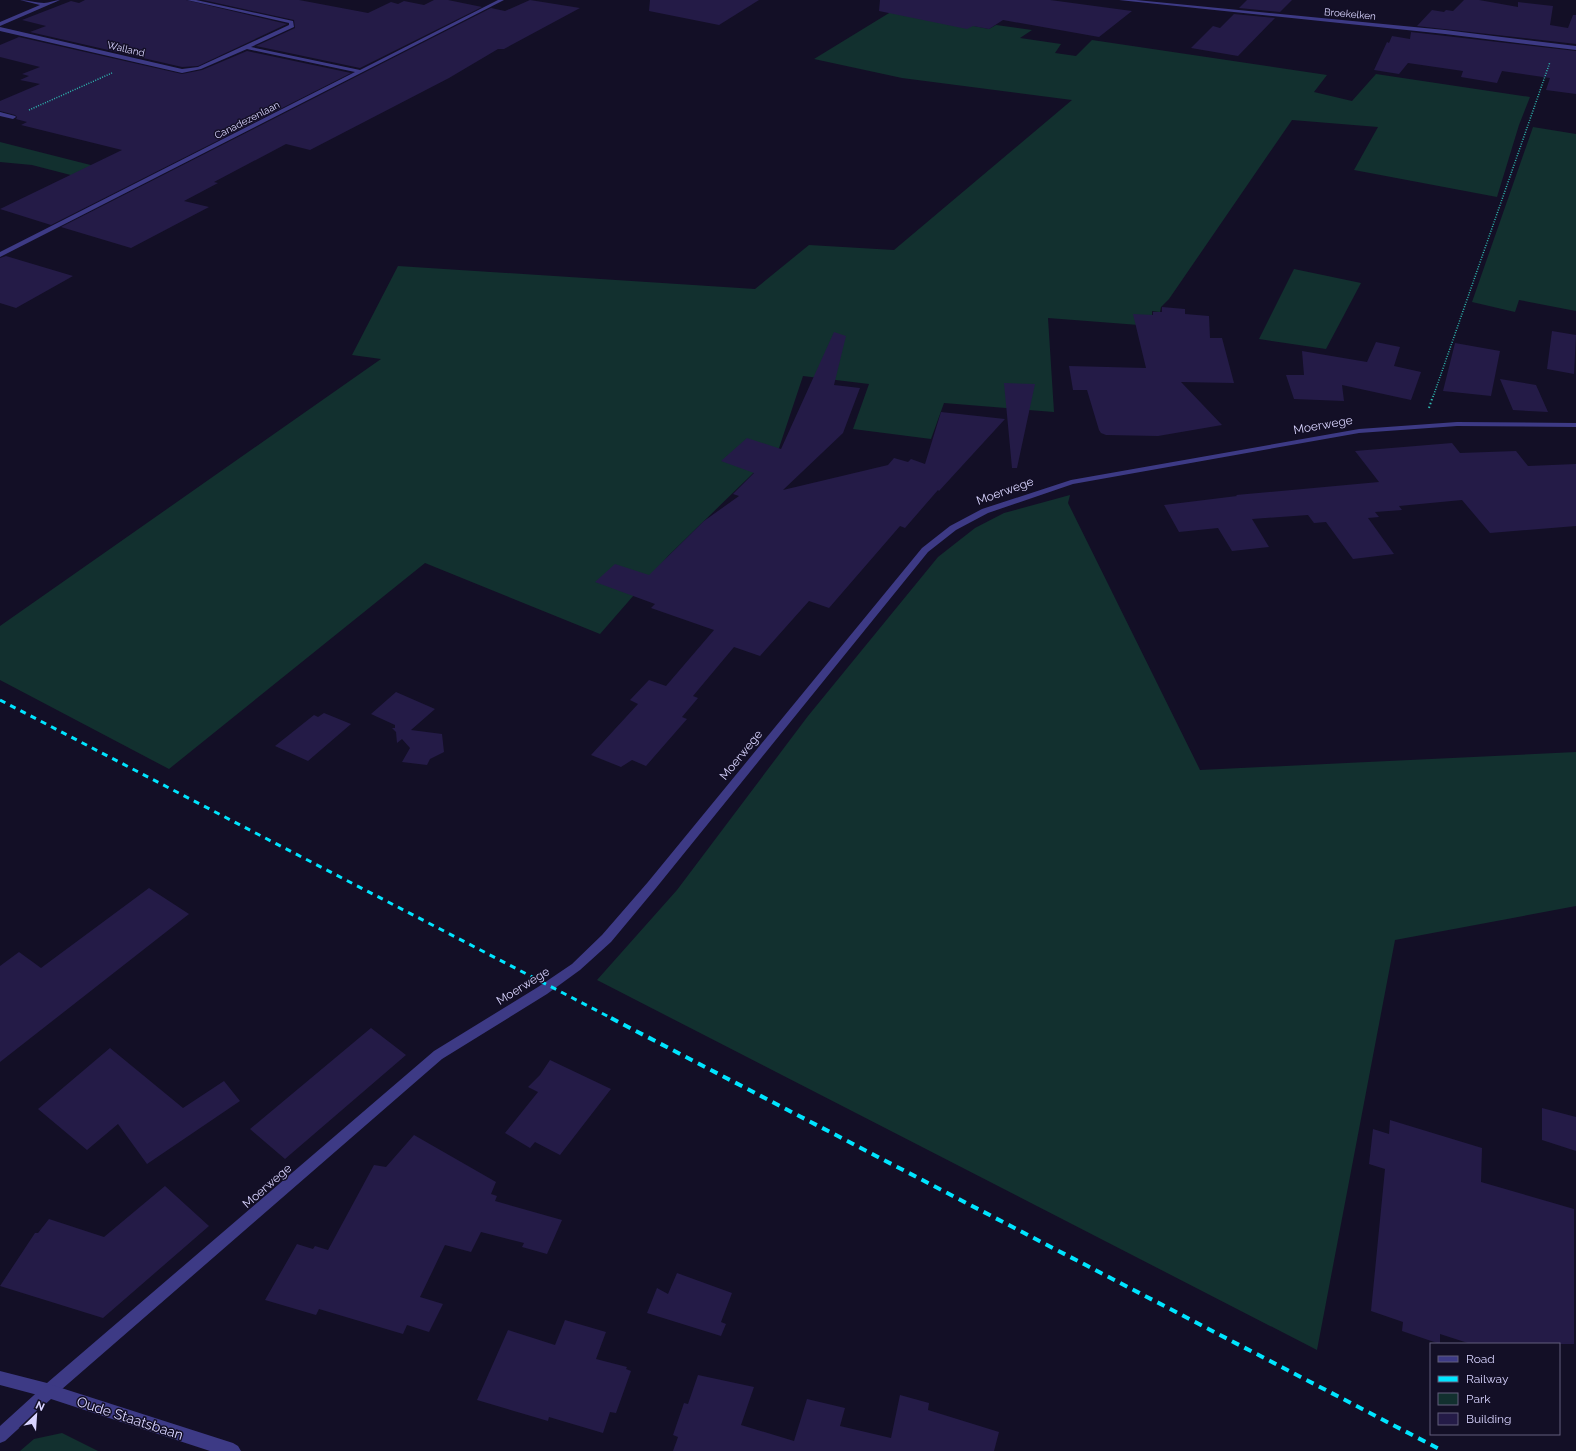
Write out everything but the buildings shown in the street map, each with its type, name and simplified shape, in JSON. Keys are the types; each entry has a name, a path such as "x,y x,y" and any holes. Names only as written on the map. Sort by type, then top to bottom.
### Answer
{"street":[{"path":"22,0 45,5"},
{"path":"0,24 58,0"},
{"name":"Walland","path":"0,29 182,71 199,68 292,26 291,22 189,0"},
{"name":"Canadezenlaan","path":"0,255 502,0"},
{"name":"Broekelken","path":"1121,0 1445,32 1576,48"},
{"path":"246,47 361,72"},
{"path":"0,114 13,117"},
{"name":"Moerwege","path":"49,1391 438,1055 466,1036 532,998 576,966 594,950 652,885 925,550 953,528 985,511 1071,482 1359,431 1457,424 1576,425"},
{"name":"Oude Staatsbaan","path":"0,1378 49,1391 233,1451"},
{"path":"0,1436 49,1391"}],"path":[{"path":"1422,426 1556,46"},
{"path":"13,117 140,61"}],"green space":[{"path":"894,10 989,29 996,25 1032,30 1020,38 1061,44 1055,53 1076,56 1092,40 1327,75 1314,92 1352,101 1376,74 1530,97 1519,125 1497,197 1354,170 1378,127 1292,120 1169,299 1161,307 1160,312 1152,311 1152,326 1048,318 1054,412 944,403 931,439 853,429 869,384 803,376 779,448 668,556 600,634 425,563 169,769 0,680 0,626 381,359 352,355 398,266 755,289 809,245 894,250 1072,100 902,78 814,59"},
{"path":"1533,127 1576,134 1576,311 1519,300 1515,312 1472,302"},
{"path":"0,142 130,175 121,188 32,165 0,162"},
{"path":"1294,269 1361,283 1326,349 1259,339"},
{"path":"1070,495 1068,503 1200,770 1576,752 1576,906 1395,940 1317,1350 597,980 677,890 808,716 938,557 975,528 1004,513"},
{"path":"62,1433 98,1451 20,1451 34,1439"}],"railway":[{"path":"0,700 613,1019"},
{"path":"611,1018 1443,1451"}]}
